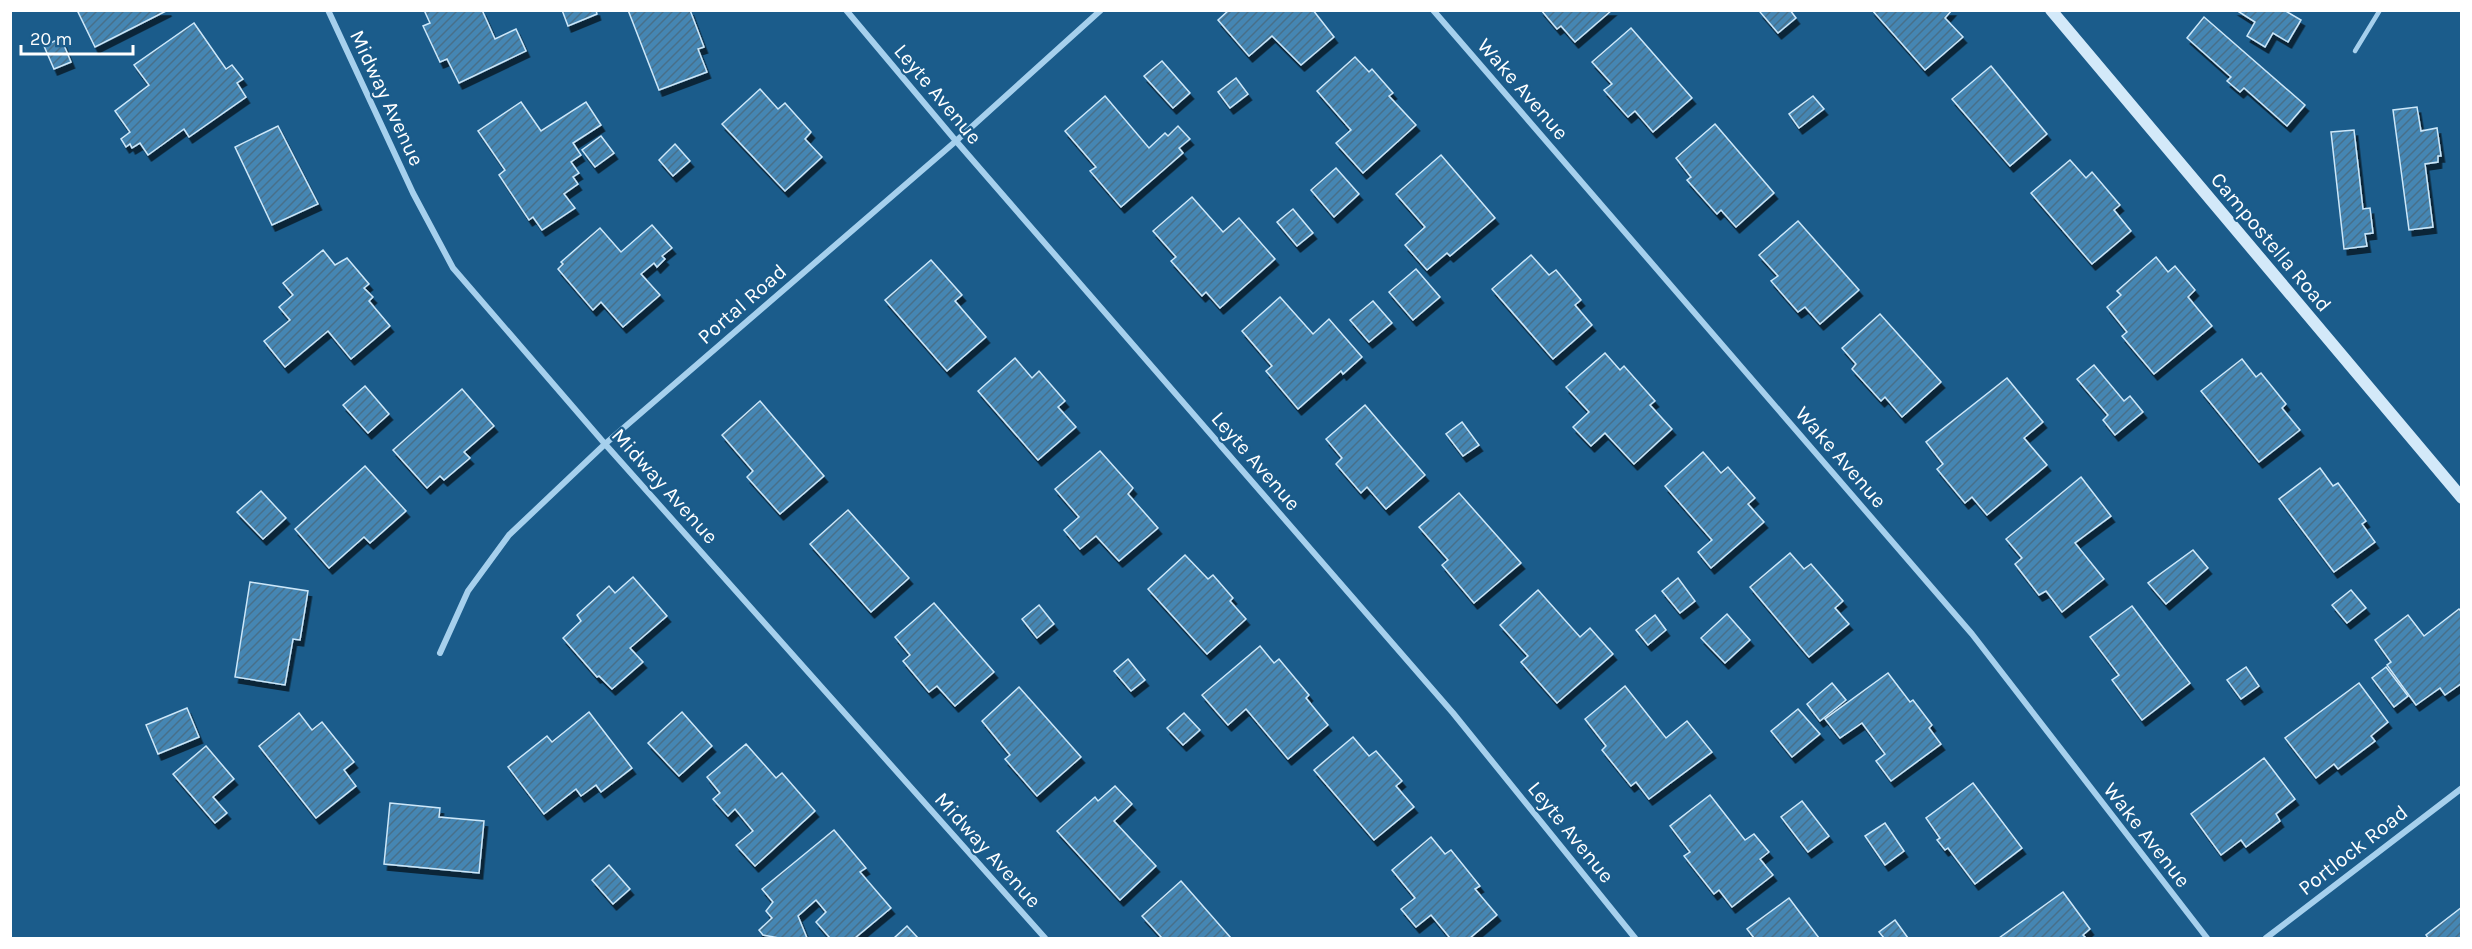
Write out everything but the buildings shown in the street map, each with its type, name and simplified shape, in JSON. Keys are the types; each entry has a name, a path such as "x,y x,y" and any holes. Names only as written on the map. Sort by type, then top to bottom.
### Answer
{"main road":[{"name":"Campostella Road","path":"2051,10 2462,498"}],"street":[{"name":"Midway Avenue","path":"328,10 413,193 453,268 605,444 1045,939"},
{"name":"Leyte Avenue","path":"846,10 956,141 1453,713 1635,939"},
{"name":"Portal Road","path":"441,652 468,591 509,535 605,444 956,141 1101,10"},
{"name":"Wake Avenue","path":"1433,10 1972,634 2207,939"},
{"name":"Portlock Road","path":"2266,939 2462,788"}],"lane":[{"path":"2355,51 2380,10"}]}
